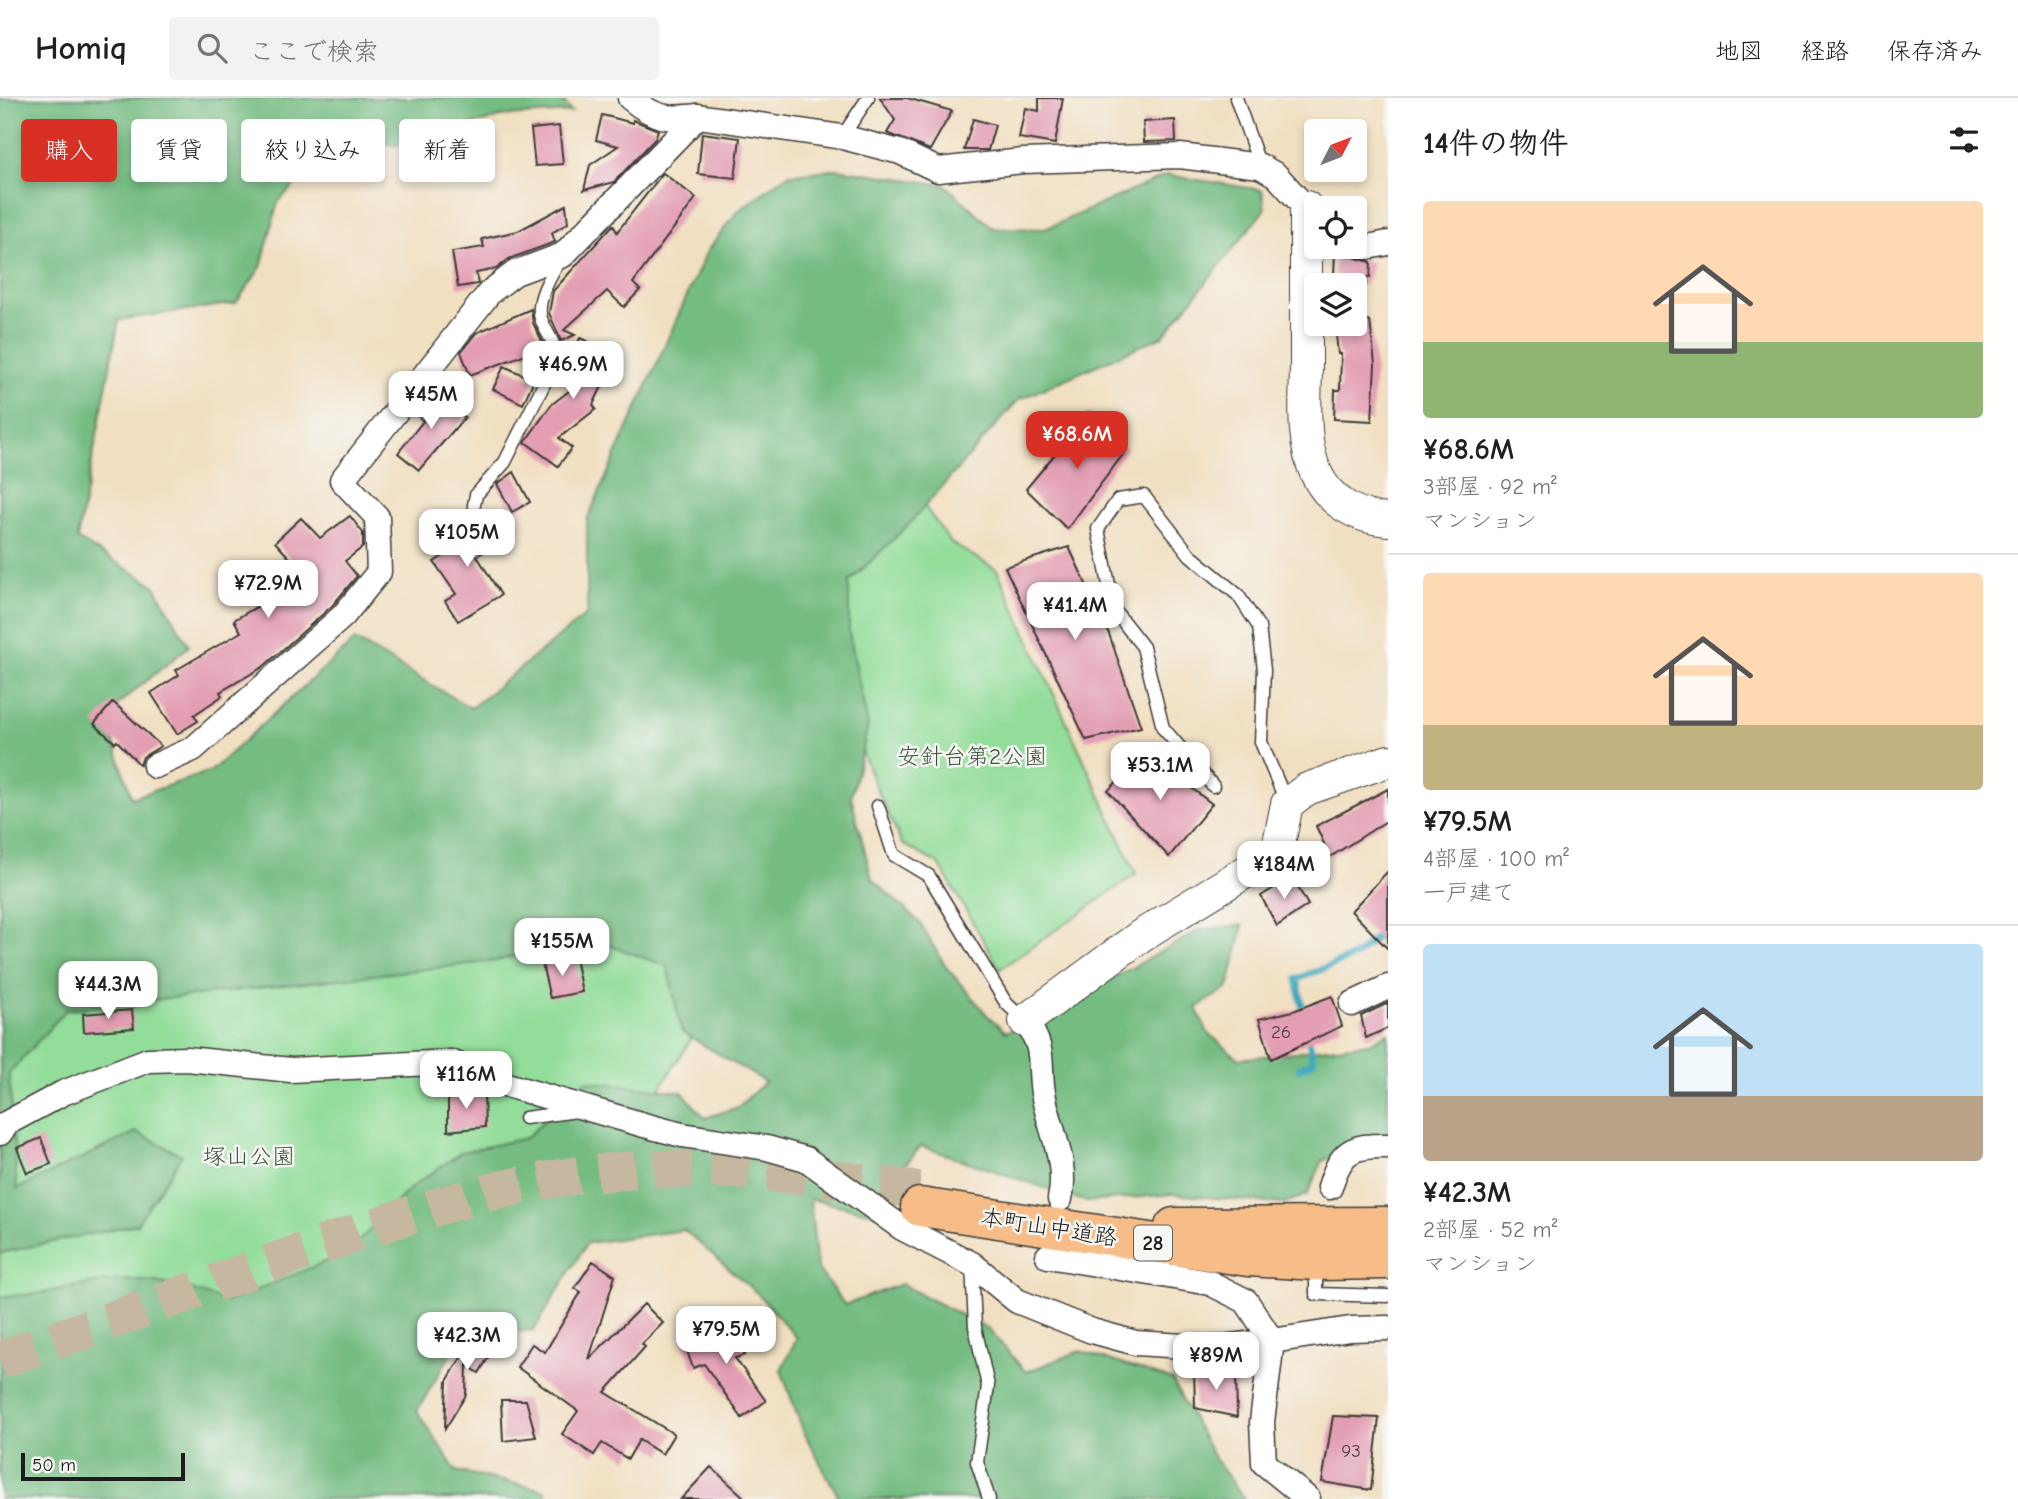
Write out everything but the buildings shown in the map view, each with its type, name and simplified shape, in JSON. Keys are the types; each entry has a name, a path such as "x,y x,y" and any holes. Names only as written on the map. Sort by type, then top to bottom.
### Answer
{"highway":[{"name":"本町山中道路","path":"1388,1226 1131,1226 922,1199 1248,1257 1388,1261"}],"street":[{"path":"630,98 649,114 674,119 698,116 842,137 900,152 938,170 1023,161 1180,156 1259,166 1276,175 1304,205"},
{"path":"155,766 193,750 343,616 379,572 377,517 342,480 490,292 515,273 563,255 698,116"},
{"path":"1367,247 1388,243"},
{"path":"1310,259 1306,422 1310,460 1323,488 1342,505 1364,516 1388,520"},
{"path":"1060,1199 1063,1170 1043,1095 1042,1055 1037,1037 1025,1021 1142,934 1272,856 1279,843 1287,804 1307,789 1388,761"},
{"path":"1352,1004 1388,987"},
{"path":"0,1133 7,1123 63,1093 149,1060 187,1059 291,1070 451,1062 510,1086 682,1135 767,1147 806,1158 902,1228 972,1264 1017,1301 1092,1331 1136,1343 1215,1348 1350,1329 1388,1328"},
{"path":"1330,1187 1335,1169 1346,1152 1363,1145 1388,1146"},
{"path":"1048,1256 1210,1283 1246,1301 1272,1341 1262,1422 1264,1463 1308,1499"}],"lane":[{"path":"842,137 868,98"},
{"path":"1236,98 1259,166"},
{"path":"474,505 476,495 505,462 556,360 556,345 540,315 546,286 563,255"},
{"path":"1213,786 1163,728 1143,647 1114,610 1098,528 1118,500 1144,496 1190,555 1238,595 1259,626 1264,670 1261,742 1287,804"},
{"path":"877,806 894,855 929,876 1006,1003 1025,1021"},
{"path":"525,1118 594,1109"},
{"path":"1316,1261 1316,1294 1388,1296"},
{"path":"972,1264 975,1326 988,1386 977,1462 989,1499"}],"green space":[{"path":"0,98 560,98 572,112 493,119 399,119 399,144 395,145 385,144 385,119 241,119 241,182 297,182 278,202 261,267 236,303 119,320 77,539 154,585 189,646 105,715 132,798 211,771 355,640 471,708 587,614 587,520 707,251 738,211 787,175 837,169 945,185 993,228 1045,229 1167,175 1262,190 1265,209 1163,336 1018,400 910,523 849,582 849,632 868,726 851,797 872,879 919,922 946,967 988,1016 1006,1032 1070,1002 1200,930 1243,925 1229,987 1196,1008 1208,1033 1239,1059 1369,1043 1388,1033 1388,1145 1323,1160 1307,1195 1282,1204 1173,1194 1087,1202 921,1146 895,1177 895,1218 810,1199 817,1268 845,1305 901,1284 988,1329 1026,1372 1080,1351 1172,1380 1214,1458 1245,1499 840,1499 804,1433 781,1370 797,1338 758,1294 684,1230 587,1243 534,1330 461,1336 417,1411 456,1471 545,1490 547,1499 0,1499 0,1296 123,1280 176,1286 227,1302 347,1253 413,1186 462,1152 526,1138 586,1081 682,1092 705,1118 738,1107 765,1082 682,1032 667,966 586,937 496,961 66,1010 9,1073 17,1189 136,1132 182,1155 137,1224 0,1253"},
{"name":"安針台第2公園","path":"909,485 951,543 997,570 1136,874 1000,969 939,864 902,844 873,780 810,611"},
{"name":"塚山公園","path":"0,547 71,823 427,882 672,953 698,1028 650,1104 0,1499"}],"waterway":[{"path":"1304,1015 1297,979 1355,956 1388,927"},
{"path":"1299,1069 1313,1061 1308,1034"}],"tunnel":[{"path":"0,1360 397,1219 512,1187 632,1170 715,1169 798,1175 923,1191"}]}
